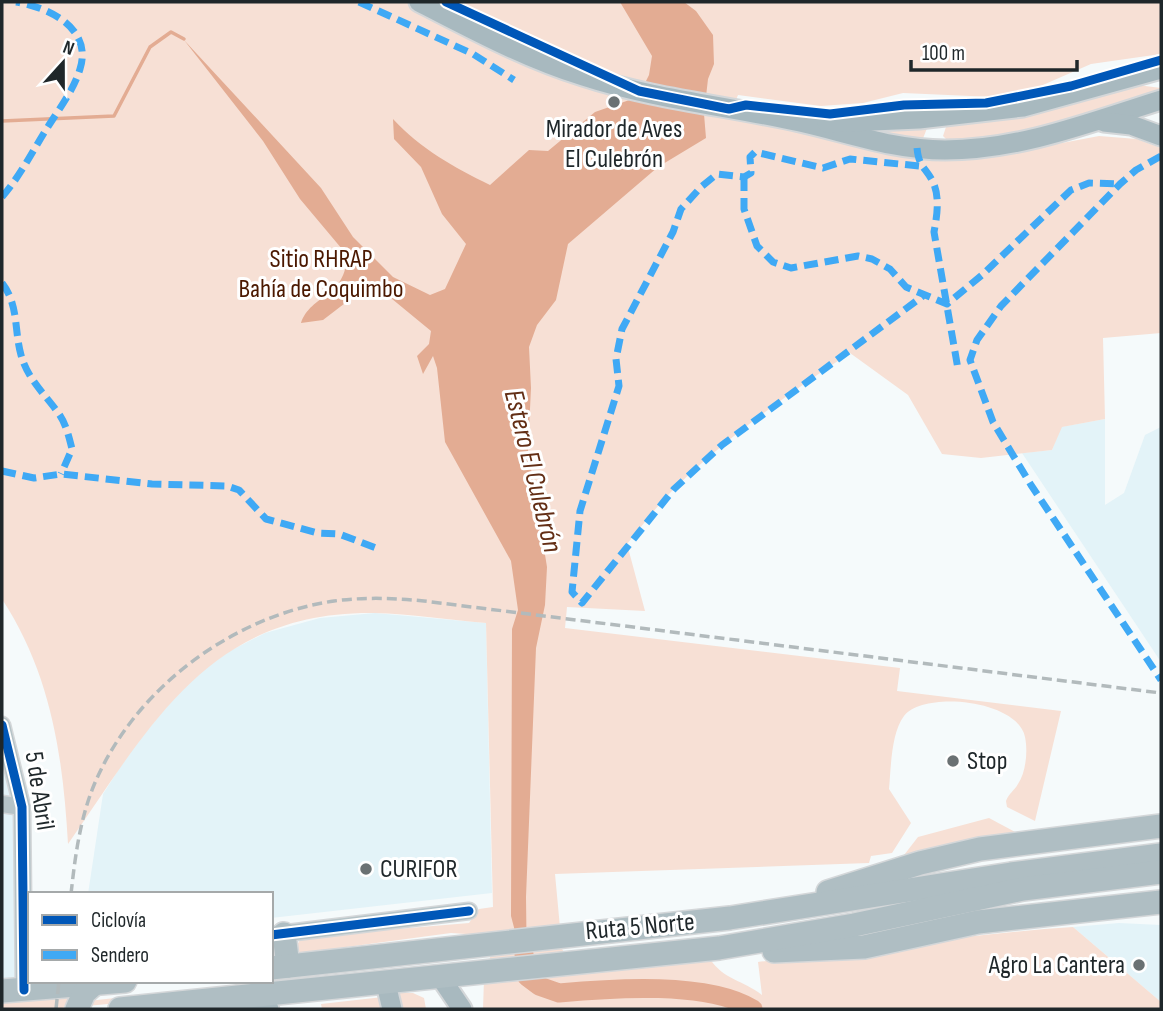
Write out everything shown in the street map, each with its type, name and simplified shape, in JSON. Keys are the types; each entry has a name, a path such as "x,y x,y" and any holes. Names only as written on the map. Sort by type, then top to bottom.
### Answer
{"highway":[{"path":"730,918 953,854 1033,841 1161,826"},
{"name":"Ruta 5 Norte","path":"280,967 730,918 1011,874 1161,856"},
{"name":"Ruta 5 Norte","path":"120,1009 386,984 446,992 479,972 666,954 797,936 1023,889 1161,872"},
{"path":"666,954 864,947 978,922 1161,903"},
{"path":"278,934 280,967"},
{"path":"386,984 392,967 412,952 432,961 446,992"},
{"path":"13,991 81,984 84,993 77,1009"}],"main road":[{"path":"419,2 546,63 639,91 802,122 895,146 946,150 1035,138 1161,100"},
{"path":"802,122 847,123 951,116 1037,104 1161,69"},
{"path":"1112,83 1145,80 1161,82"},
{"path":"946,150 938,145 935,131 940,121 951,116"},
{"path":"1092,122 1131,125 1161,136"},
{"path":"386,984 392,1009"},
{"path":"446,992 462,1009"},
{"path":"211,1001 269,1009"}],"street":[{"name":"5 de Abril","path":"2,725 22,807 13,991"},
{"path":"2,804 22,807"},
{"path":"278,934 468,911"}],"shaded area":[{"path":"620,2 684,2 696,11 713,35 714,64 708,79 704,114 706,138 658,167 568,244 556,300 537,325 529,347 531,388 528,450 547,567 545,605 536,648 526,897 527,977 511,916 512,629 518,610 511,561 445,442 437,368 433,356 423,374 417,356 429,344 431,331 386,294 353,297 323,320 301,323 312,306 341,280 347,255 300,199 263,141 184,40 321,188 353,237 393,277 430,295 445,289 466,244 442,214 421,167 394,139 393,119 438,156 490,185 529,150 548,151 595,112 638,97 649,75 652,56"},
{"path":"1105,419 1105,505 1124,493 1145,435 1161,427 1161,662 1022,453 1052,450 1061,427"},
{"path":"375,613 486,623 492,893 273,918 273,892 88,892 103,794 131,750 182,688 222,655 265,633 320,618"},
{"path":"2,750 15,820 18,981 2,981"},
{"name":"Agro La Cantera","path":"1119,923 1161,925 1161,1002 1073,927"}],"green space":[{"name":"Sitio RHRAP Bahía de Coquimbo","path":"2,2 1161,2 1161,54 1091,64 1036,88 993,97 903,93 863,103 821,106 738,95 729,117 939,158 994,156 1099,136 1137,139 1161,148 1161,333 1103,338 1105,419 1062,427 1052,450 981,458 942,454 908,395 850,353 717,450 669,494 627,544 645,611 567,607 565,628 900,668 897,691 1061,711 1035,821 1007,807 1006,801 1021,779 1026,761 1025,737 1019,724 1006,714 989,707 949,701 930,703 915,708 904,716 896,732 889,789 911,823 892,853 871,856 869,863 555,874 562,949 578,973 710,959 728,976 762,995 758,962 954,938 1073,927 1161,1002 1161,1009 483,1009 484,979 496,936 451,933 339,948 322,955 301,953 295,948 302,937 469,923 479,909 493,907 486,623 374,613 317,617 268,632 227,654 190,683 128,757 68,844 62,779 52,717 32,657 19,627 2,599"},
{"path":"1130,84 1161,88 1161,95 1029,133 948,141 943,136 947,124"},
{"path":"929,123 922,141 858,129"},
{"path":"989,818 1017,833 901,859 918,837"},
{"path":"314,976 316,984 87,1006 88,1001 251,983 273,983 273,981"},
{"path":"395,993 413,993 424,998 426,1009 399,1009"},
{"path":"69,997 63,1009 2,1009 2,1002"},
{"path":"383,997 387,1009 322,1009 321,1004"}],"waterway":[{"path":"2,121 114,116 150,47 171,32 184,39"},
{"name":"Estero El Culebrón","path":"524,954 527,977 539,986 559,993 632,988 686,990 734,1000 753,1009"}],"railway":[{"path":"71,892 79,838 89,798 112,750 134,718 161,689 191,663 224,640 296,609 334,601 379,598 424,601 1161,693"},
{"path":"56,1009 59,983"}],"marked path":[{"path":"2,197 70,91 80,69 82,55 80,42 65,22 41,9 16,2"},
{"path":"359,2 473,54 514,80"},
{"path":"917,148 921,163 937,194 934,232 958,369"},
{"path":"919,166 850,159 823,168 755,152 750,157 751,173 744,177 717,174 681,209 673,232 622,329 616,359 619,386 580,511 572,592 582,603 674,489 722,445 923,296"},
{"path":"1161,156 1136,170 1120,184 1001,306 977,340 970,360 993,422 1031,485 1161,680"},
{"path":"744,177 744,209 757,246 773,262 791,268 858,256 872,259 890,269 906,287 947,304 982,275 1071,190 1089,183 1120,184"},
{"path":"2,283 14,309 24,364 61,418 68,435 72,449 61,474"},
{"path":"2,471 34,478 61,474 152,484 227,486 239,490 266,519 318,533 339,534 376,548"}],"cycle path":[{"path":"446,2 639,91 729,109 746,105 830,114 904,105 986,103 1071,86 1161,60"},
{"path":"2,725 22,807 24,990"},
{"path":"273,935 469,911"}],"place":[{"name":"Mirador de Aves El Culebrón","path":"614,102"},
{"name":"Stop","path":"953,761"},
{"name":"CURIFOR","path":"366,869"},
{"name":"Agro La Cantera","path":"1139,965"}]}
